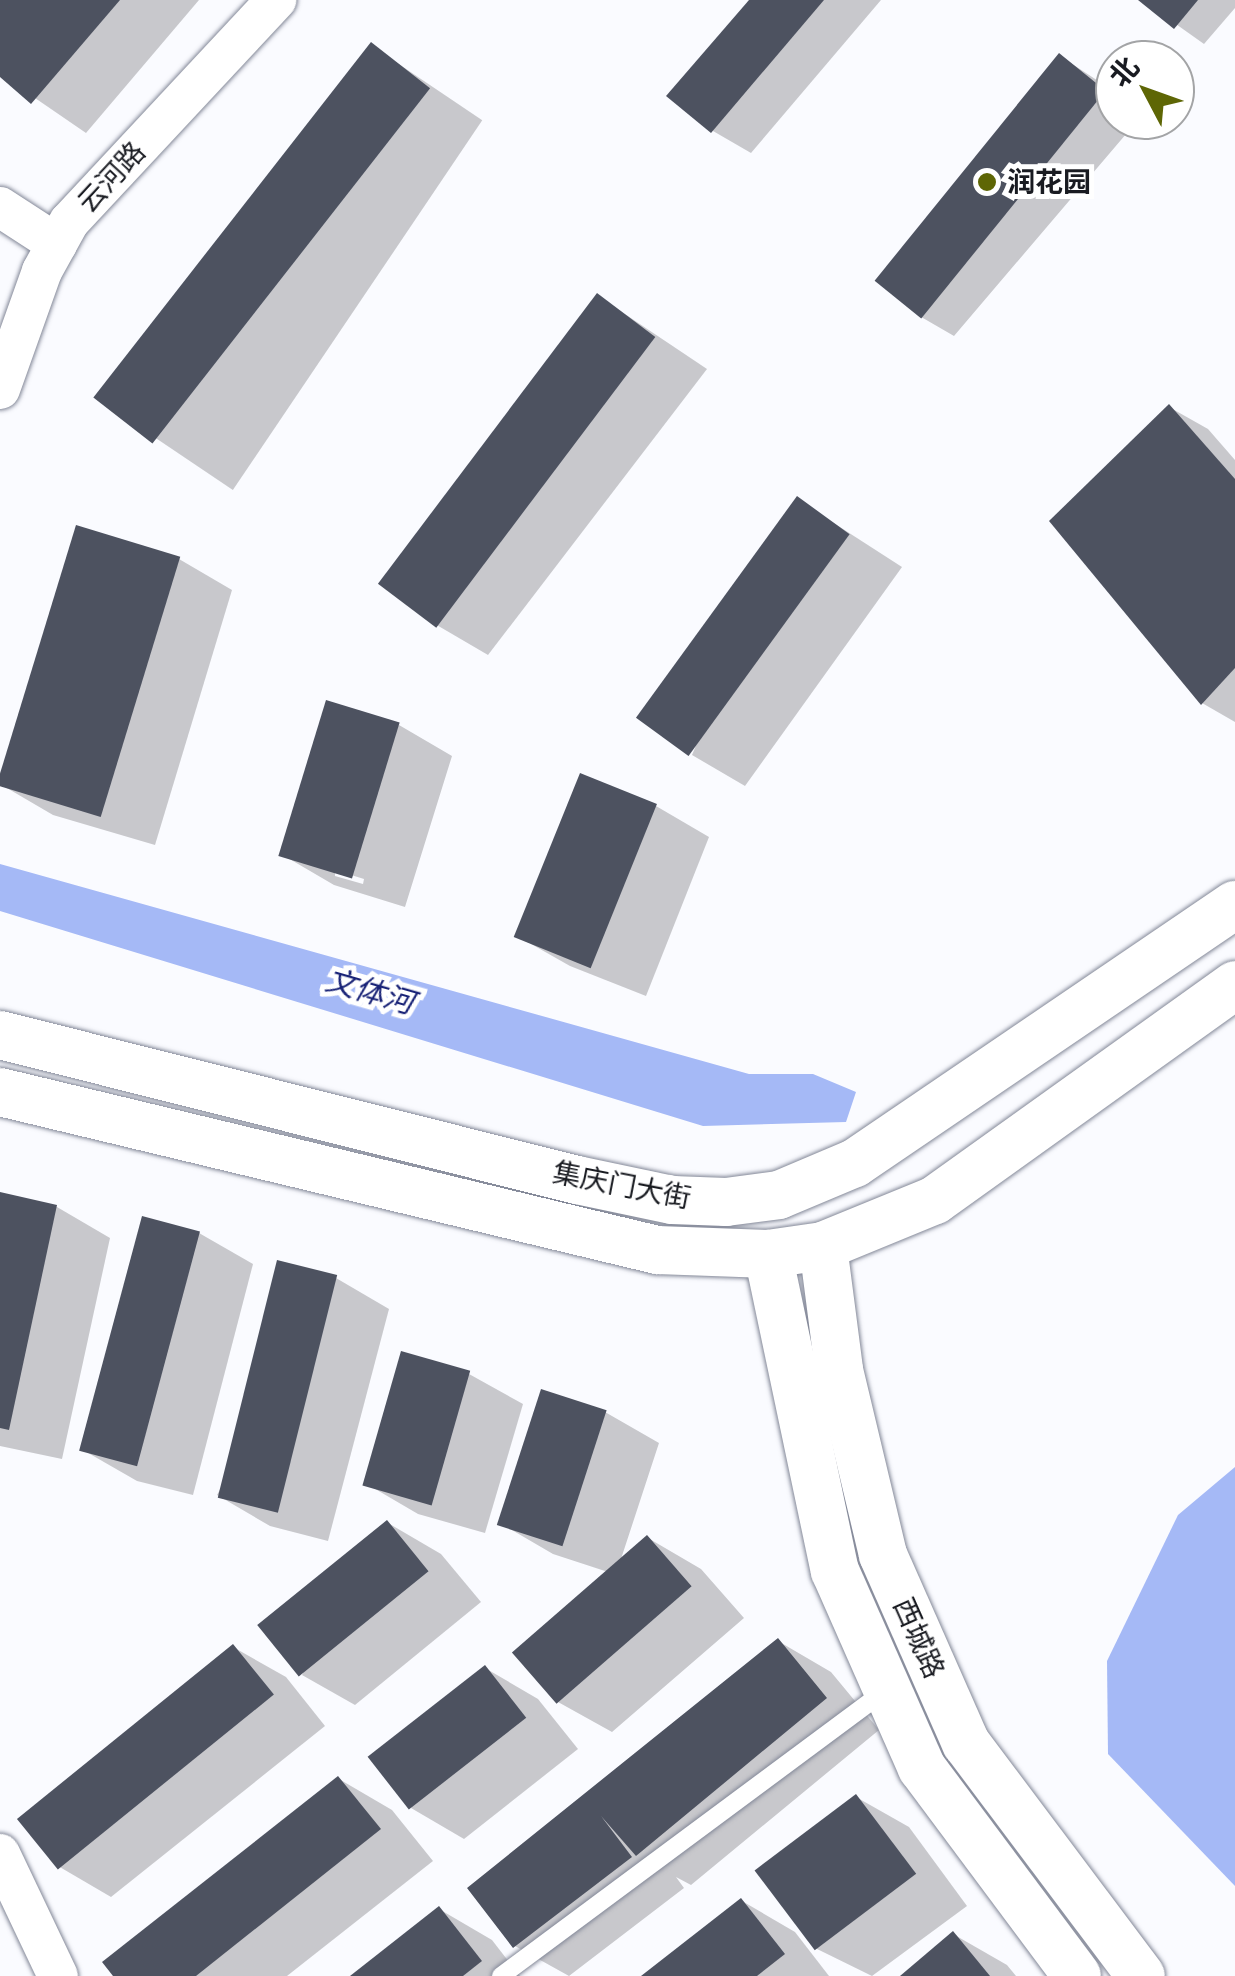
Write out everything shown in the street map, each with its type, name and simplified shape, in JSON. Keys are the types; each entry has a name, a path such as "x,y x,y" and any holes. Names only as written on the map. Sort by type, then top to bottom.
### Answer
{"main road":[{"name":"集庆门大街","path":"0,1035 672,1200 780,1195 855,1163 1235,905"},
{"name":"集庆门大街","path":"0,1092 620,1242 713,1254 768,1254 823,1246 935,1200 1235,985"},
{"name":"西城路","path":"823,1246 839,1370 882,1555 966,1743 1141,1976"},
{"name":"西城路","path":"768,1254 835,1571 922,1768 1077,1976"}],"street":[{"name":"云河路","path":"0,388 70,222 276,0"},
{"path":"0,207 58,244"},
{"path":"0,1854 58,1976"}],"lane":[{"path":"501,1976 887,1690"}],"water":[{"name":"文体河","path":"0,864 749,1074 813,1074 856,1092 846,1122 703,1126 0,911"},
{"path":"1235,1467 1235,1886 1108,1754 1107,1661 1178,1515"}],"building":[{"path":"0,0 120,0 31,104 0,77"},
{"path":"749,0 824,0 711,133 666,96"},
{"path":"1138,0 1198,0 1174,29"},
{"path":"371,42 430,88 152,444 93,397"},
{"name":"润花园","path":"1059,53 1095,82 1095,104 921,318 875,281"},
{"path":"597,293 655,337 436,628 378,584"},
{"path":"1169,404 1235,479 1235,668 1201,705 1049,521"},
{"path":"797,496 850,534 689,756 636,718"},
{"path":"76,525 180,557 101,817 0,786 0,774"},
{"path":"326,700 400,723 352,878 278,856"},
{"path":"580,773 657,804 591,968 514,937"},
{"path":"0,1192 57,1205 9,1430 0,1428"},
{"path":"142,1216 200,1232 137,1466 79,1451"},
{"path":"277,1260 337,1275 278,1513 218,1498"},
{"path":"401,1351 470,1371 432,1505 362,1486"},
{"path":"541,1389 607,1410 562,1546 497,1525"},
{"path":"387,1520 429,1571 299,1676 257,1625"},
{"path":"647,1535 692,1586 557,1704 512,1652"},
{"path":"778,1638 827,1698 636,1856 601,1816 632,1857 513,1948 467,1888"},
{"path":"233,1644 274,1695 58,1869 17,1819"},
{"path":"485,1665 526,1718 409,1810 368,1757"},
{"path":"338,1776 381,1829 196,1976 113,1976 102,1962"},
{"path":"856,1794 916,1874 815,1950 755,1870"},
{"path":"741,1898 785,1954 757,1976 641,1976"},
{"path":"439,1906 482,1961 463,1976 350,1976"},
{"path":"953,1931 990,1976 900,1976"}],"place":[{"name":"润花园","path":"987,182"}]}
